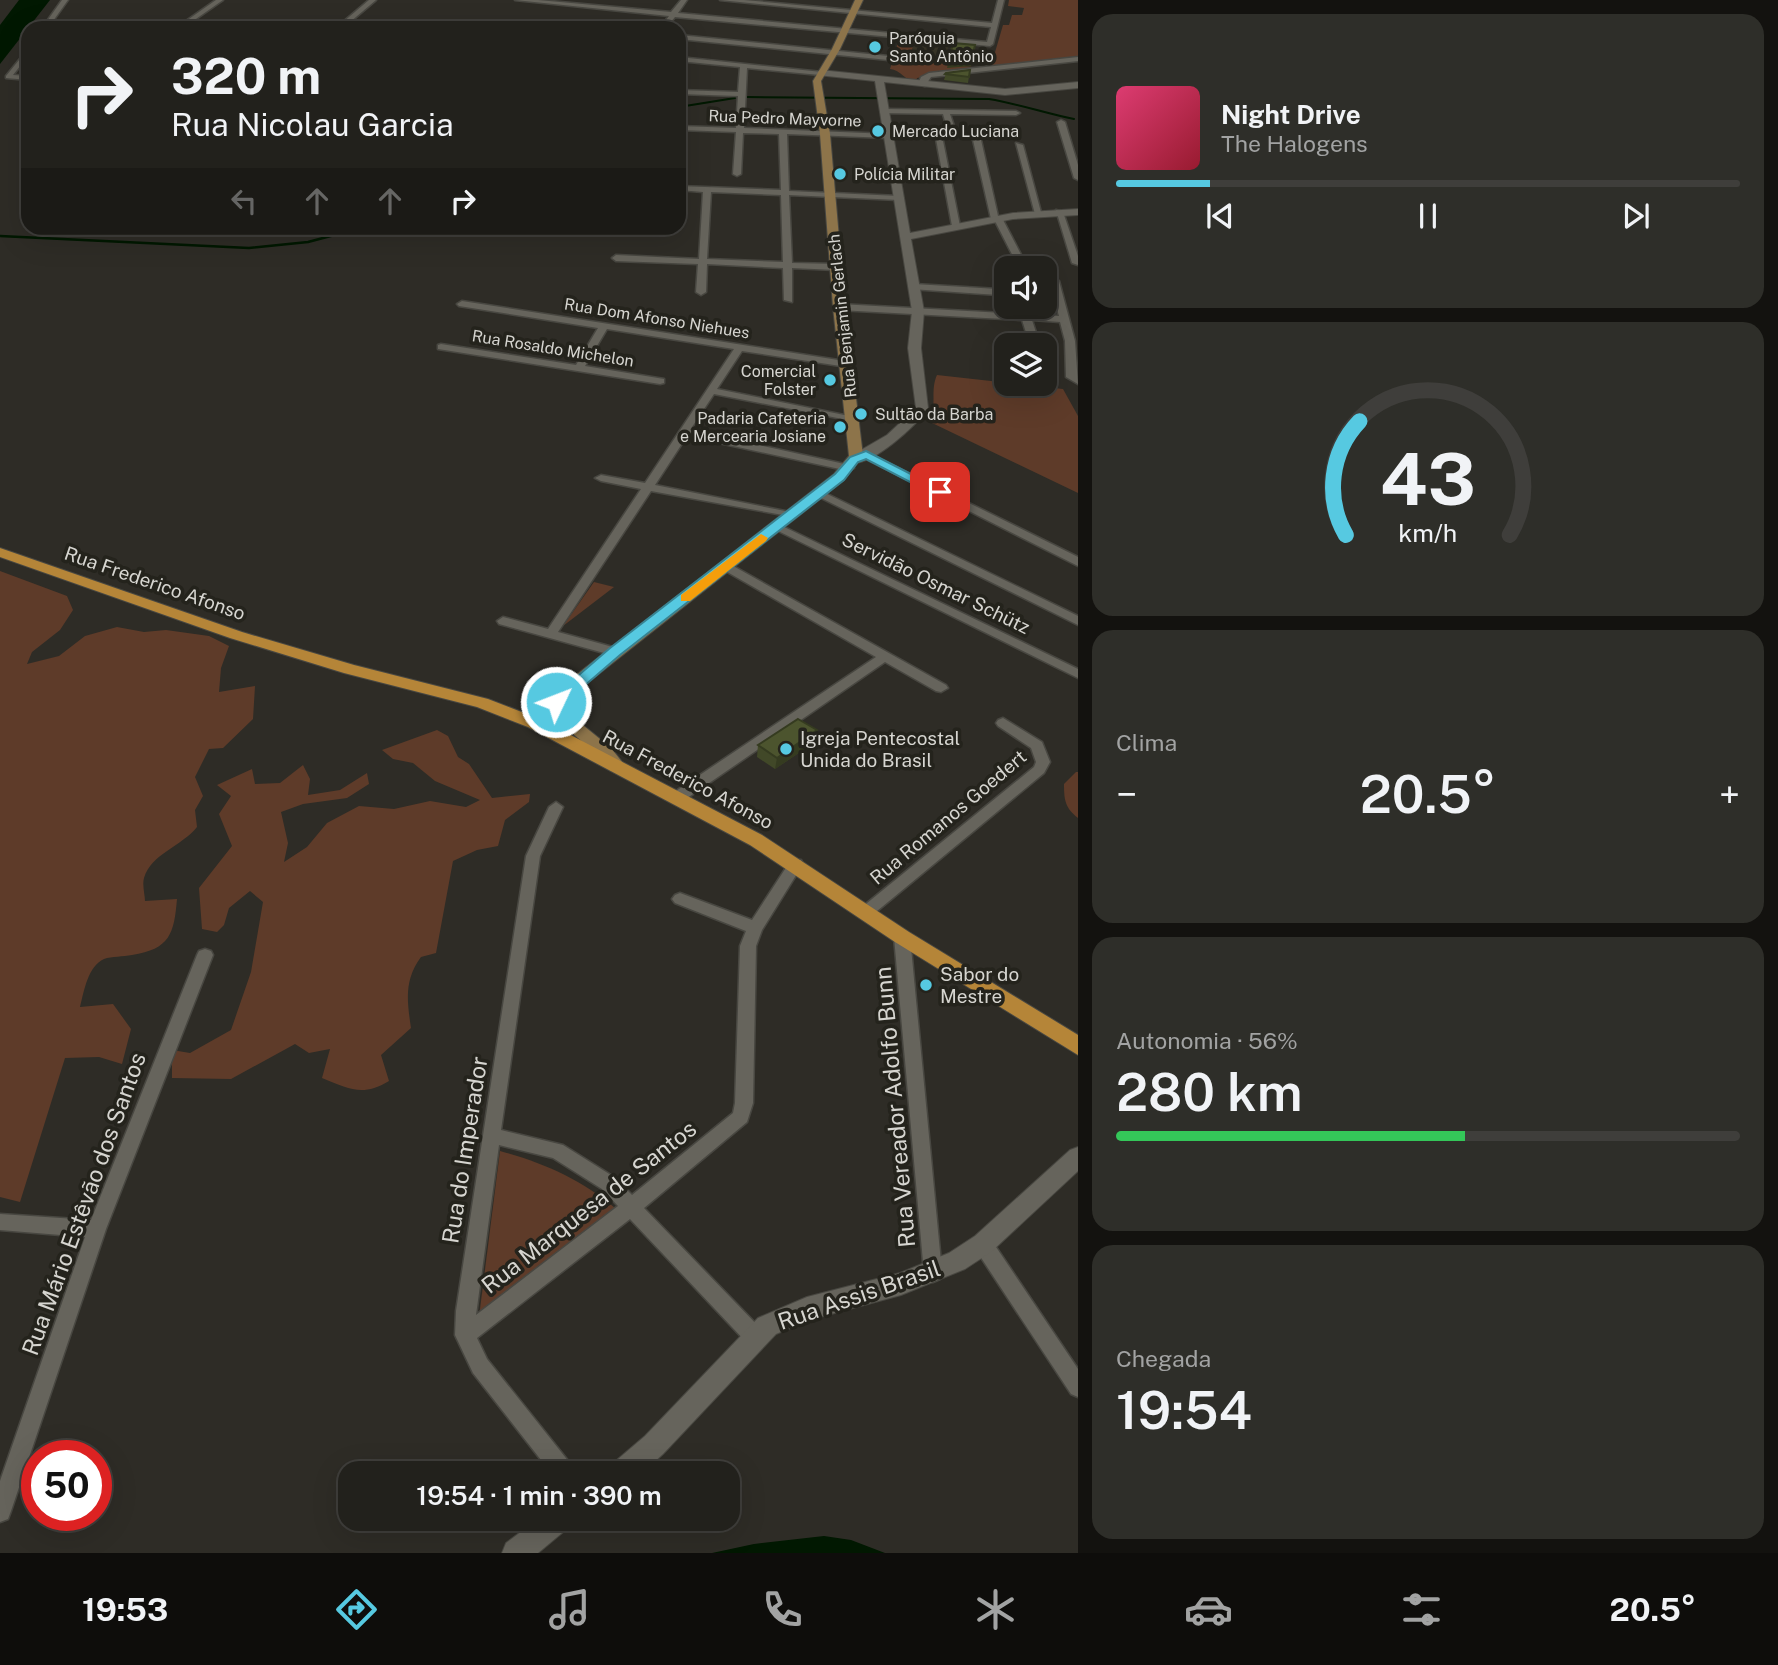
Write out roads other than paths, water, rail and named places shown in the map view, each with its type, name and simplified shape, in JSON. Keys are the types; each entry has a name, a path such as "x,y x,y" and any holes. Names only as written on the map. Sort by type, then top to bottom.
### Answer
{"main road":[{"name":"Rua Benjamin Gerlach","path":"856,459 854,420 839,307 825,134 817,80 859,0"},
{"path":"617,767 596,743 562,717 557,711 556,702 615,652 819,493 856,459"},
{"name":"Rua Frederico Afonso","path":"0,552 272,646 503,710 545,728 678,797 796,864 902,937 1078,1046"}],"street":[{"path":"50,21 65,0"},
{"path":"189,21 220,0"},
{"path":"348,21 373,0"},
{"path":"518,0 580,3 673,15 990,44 1000,0"},
{"path":"668,21 684,0"},
{"path":"723,0 995,25"},
{"path":"686,38 888,58"},
{"path":"922,84 923,79 929,75 1078,59"},
{"path":"21,60 10,75 21,76"},
{"path":"686,60 1014,92 1078,85"},
{"path":"1065,60 1078,69"},
{"path":"737,174 742,130 740,94 744,66"},
{"path":"856,459 915,419 922,408 914,359 914,332 918,311 879,80"},
{"path":"686,92 740,94"},
{"path":"883,102 946,112 1016,113"},
{"path":"946,112 953,135"},
{"path":"1061,122 1078,178"},
{"name":"Rua Pedro Mayvorne","path":"686,128 889,136"},
{"path":"783,132 789,300"},
{"path":"977,140 996,219 1019,256"},
{"path":"939,141 956,226"},
{"path":"1019,145 1039,214"},
{"path":"686,188 899,198"},
{"path":"701,292 708,190"},
{"path":"1059,212 1076,263"},
{"path":"906,237 996,219 1078,212"},
{"path":"616,258 836,267"},
{"path":"914,287 994,292"},
{"path":"1057,295 1070,341 1071,377 1078,381"},
{"name":"Rua Dom Afonso Niehues","path":"462,304 847,364"},
{"path":"839,307 994,315"},
{"path":"1057,318 1062,318"},
{"path":"579,368 604,326"},
{"name":"Rua Rosaldo Michelon","path":"441,346 660,381"},
{"path":"551,634 740,347"},
{"path":"712,391 854,420"},
{"path":"684,432 856,459 1078,562"},
{"path":"601,478 790,515"},
{"path":"819,493 1078,621"},
{"name":"Servidão Osmar Schütz","path":"776,526 1078,674"},
{"path":"726,566 941,688"},
{"path":"503,621 615,652"},
{"path":"678,797 884,657"},
{"name":"Rua Romanos Goedert","path":"866,912 1039,770 1043,762 1037,745 1003,723"},
{"name":"Rua do Imperador","path":"465,1335 466,1311 533,856 556,807"},
{"path":"680,899 755,928 796,864"},
{"name":"Rua Marquesa de Santos","path":"465,1335 631,1208 741,1116 745,1090 748,946 755,928"},
{"name":"Rua Vereador Adolfo Bunn","path":"902,937 933,1273"},
{"name":"Rua Mário Estêvão dos Santos","path":"0,1511 97,1229 205,955"},
{"path":"492,1136 557,1151 608,1183 755,1337"},
{"name":"Rua Assis Brasil","path":"635,1461 654,1445 755,1337 775,1322 807,1309 901,1284 957,1261 983,1244 1078,1157"},
{"path":"0,1222 97,1229"},
{"path":"983,1244 1078,1387"},
{"path":"465,1335 480,1366 556,1461"},
{"path":"516,1553 544,1531"}],"waterway":[{"path":"746,97 989,99 1074,119"},
{"path":"686,106 735,98"},
{"path":"0,236 249,248 308,242 334,235"}],"place":[{"name":"Paróquia Santo Antônio","path":"875,47"},
{"name":"Mercado Luciana","path":"878,131"},
{"name":"Polícia Militar","path":"840,174"},
{"name":"Comercial Folster","path":"830,380"},
{"name":"Sultão da Barba","path":"861,414"},
{"name":"Padaria Cafeteria e Mercearia Josiane","path":"840,427"},
{"name":"Igreja Pentecostal Unida do Brasil","path":"786,749"},
{"name":"Sabor do Mestre","path":"926,985"}]}
